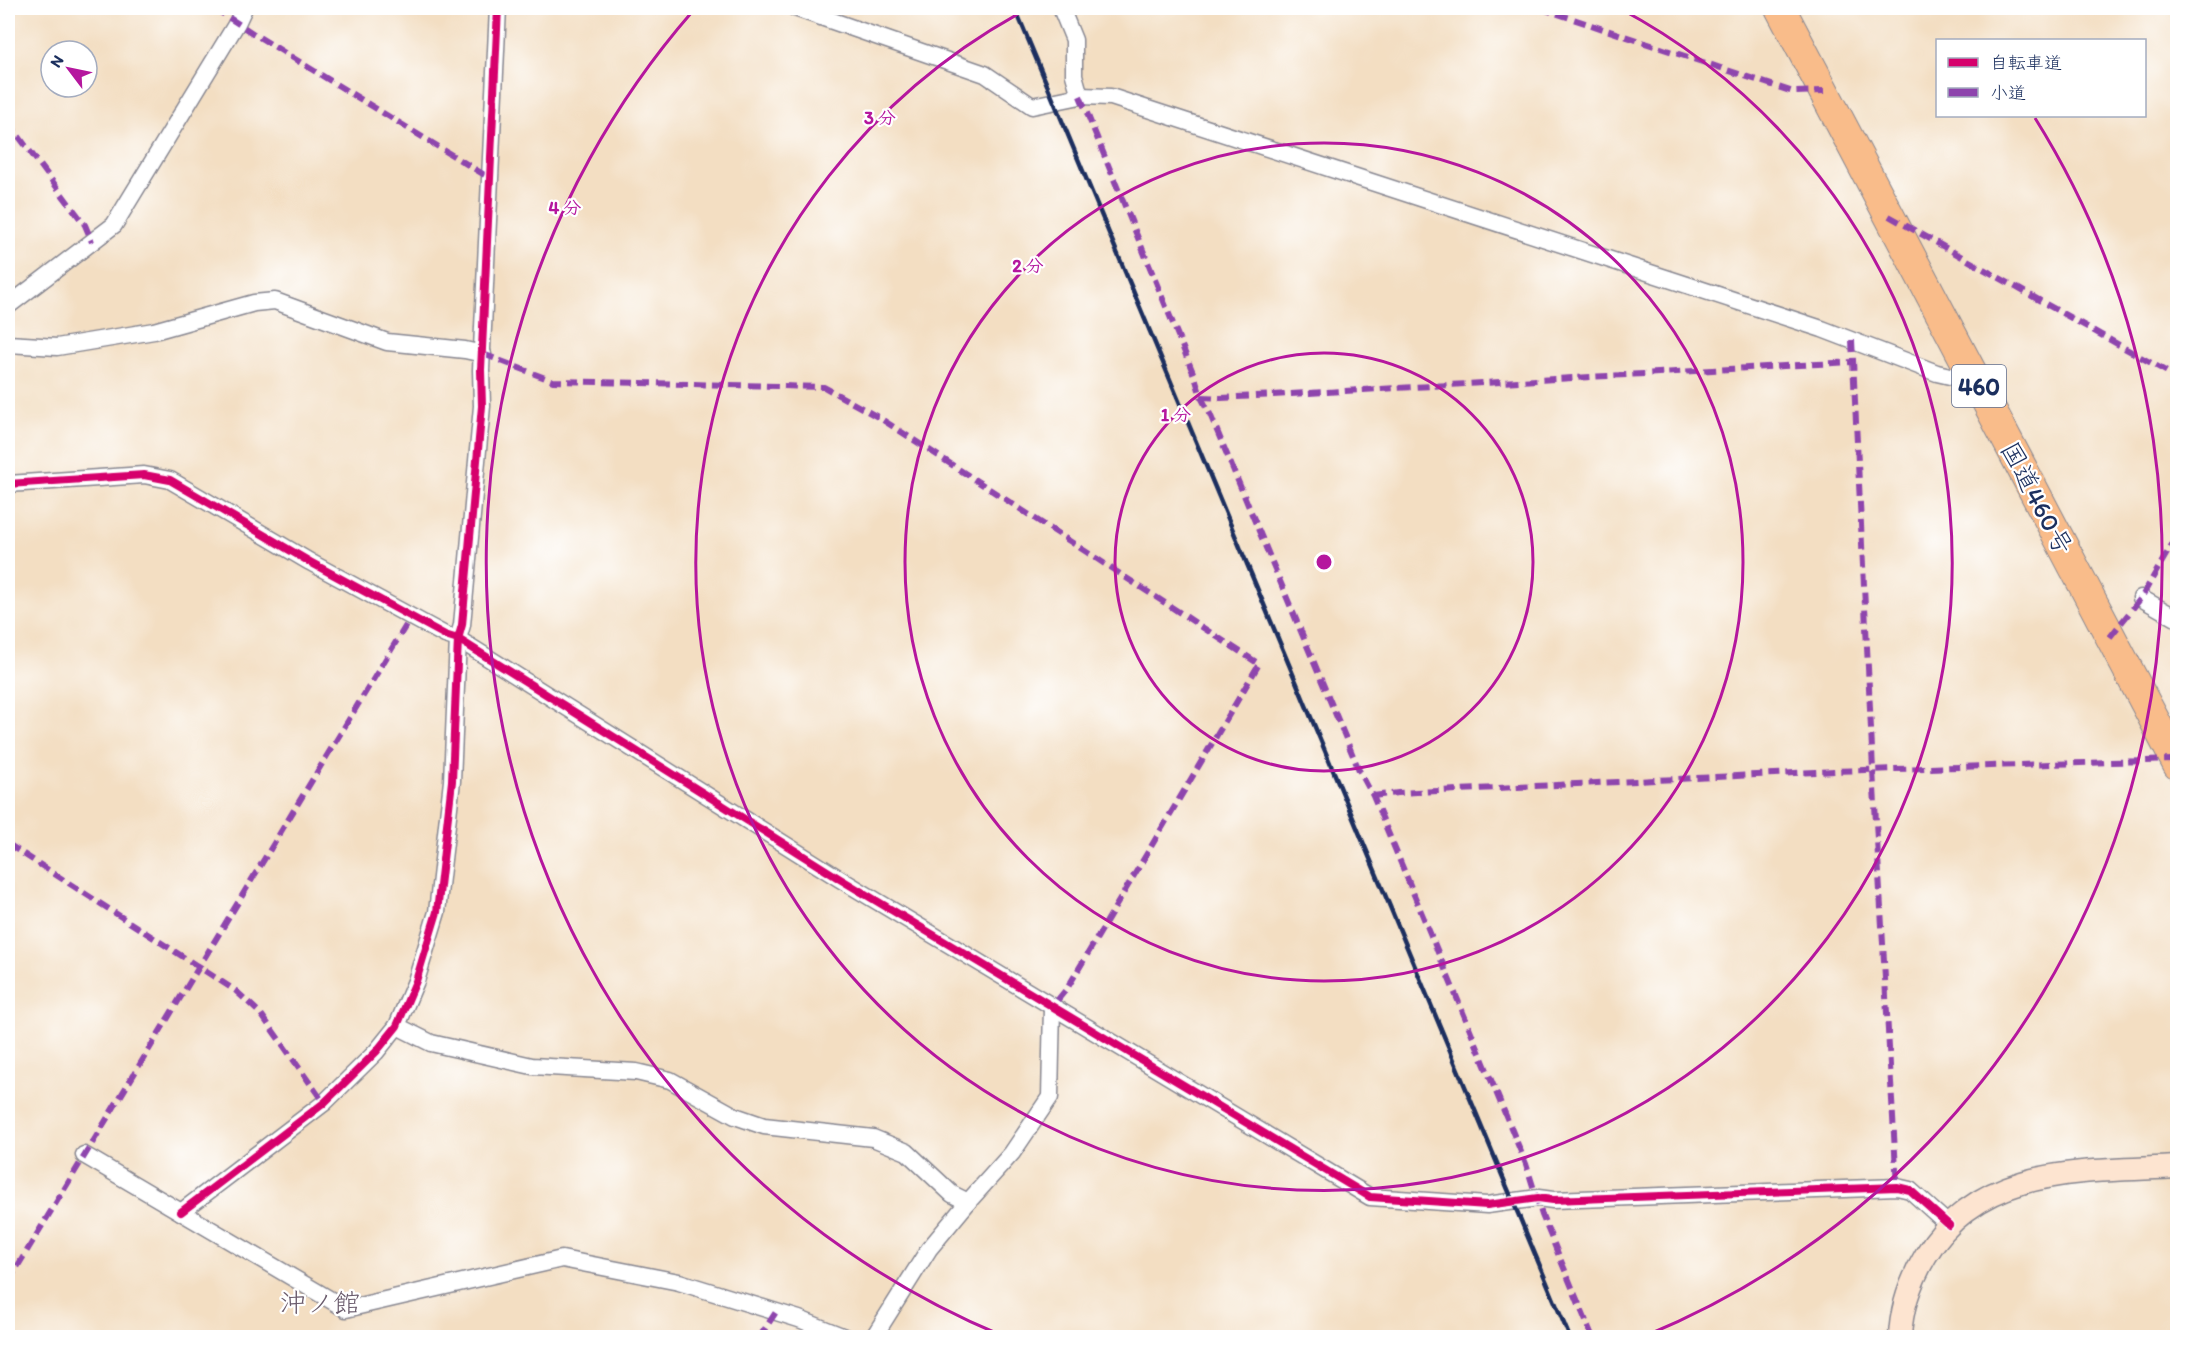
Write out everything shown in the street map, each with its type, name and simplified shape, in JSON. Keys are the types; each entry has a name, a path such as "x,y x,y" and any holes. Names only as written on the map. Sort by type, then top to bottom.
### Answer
{"highway":[{"name":"国道460号","path":"1780,8 2178,765"}],"street":[{"path":"8,306 114,225 244,8"},
{"path":"181,1212 324,1103 376,1052 397,1026 416,981 436,912 452,781 458,639 462,625 482,406 481,370 498,8"},
{"path":"795,8 986,74 1032,106 1080,96 1111,98 1811,325 1938,373 1977,382"},
{"path":"1061,8 1074,40 1074,75 1080,96"},
{"path":"8,344 57,347 154,331 254,303 275,300 387,342 483,354"},
{"path":"8,484 144,475 171,480 310,562 445,635 458,639 840,879 1370,1197 1487,1205 1538,1198 1553,1200 1897,1187 1910,1190 1949,1224"},
{"path":"2141,598 2178,619"},
{"path":"873,1338 929,1249 1012,1153 1050,1097 1052,1007"},
{"path":"397,1026 431,1043 532,1066 636,1072 670,1080 735,1116 764,1126 873,1138 907,1152 952,1194 968,1202"},
{"path":"84,1155 346,1309 562,1259 679,1282 799,1319 847,1338"},
{"path":"1900,1338 1903,1310 1910,1288 1932,1245 1949,1224 1986,1197 2024,1181 2076,1172 2178,1167"}],"railway":[{"path":"1015,8 1570,1338"}],"marked path":[{"path":"214,8 491,179"},
{"path":"809,12 810,8"},
{"path":"1540,8 1793,92 1824,91"},
{"path":"1080,96 1201,397 1359,770 1373,796 1526,1164 1542,1215 1593,1338"},
{"path":"8,122 85,225 92,242"},
{"path":"1889,216 2178,378"},
{"path":"1852,340 1873,770 1897,1187"},
{"path":"483,354 553,381 824,387 883,420 1259,664 1068,987 1052,1007"},
{"path":"1201,397 1221,398 1853,362"},
{"path":"2110,637 2141,598 2178,534"},
{"path":"8,1282 411,617"},
{"path":"1373,796 1835,771 2175,760"},
{"path":"8,844 236,991 261,1014 324,1103"},
{"path":"759,1338 776,1312"}],"cycle path":[{"path":"181,1212 324,1103 376,1052 397,1026 416,981 437,912 452,781 458,639 462,625 482,406 481,370 498,8"},
{"path":"8,484 144,475 170,480 310,562 445,635 458,639 840,879 1370,1197 1487,1205 1538,1198 1553,1200 1897,1187 1910,1190 1949,1225"}],"district":[{"name":"沖ノ館","path":"320,1302"}]}
